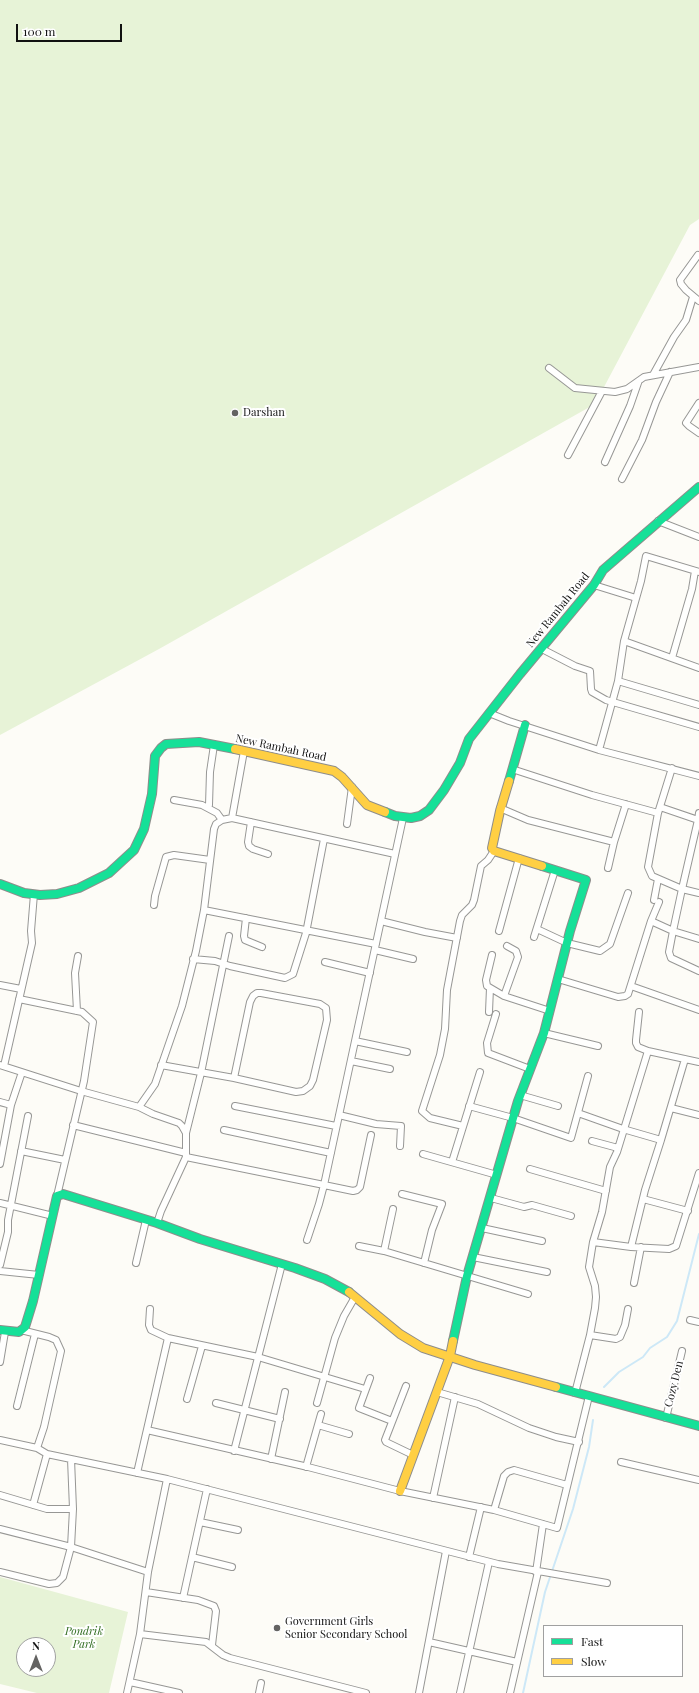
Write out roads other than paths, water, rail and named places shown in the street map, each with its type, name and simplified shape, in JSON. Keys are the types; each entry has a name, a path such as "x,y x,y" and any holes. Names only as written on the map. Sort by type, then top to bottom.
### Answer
{"street":[{"path":"696,299 686,290 681,284 680,280 698,255"},
{"path":"653,375 674,337 686,320 699,292"},
{"path":"549,368 575,388 620,392 644,377 699,367"},
{"path":"622,479 642,440 656,402 670,372"},
{"path":"605,462 630,406 638,382"},
{"path":"568,455 602,391"},
{"path":"699,403 686,423 699,434"},
{"name":"New Rambah Road","path":"0,884 24,893 40,895 57,894 79,888 109,873 134,850 144,829 150,812 155,756 166,744 199,742 320,767 334,771 342,777 367,805 403,818 420,816 429,810 444,790 460,763 469,739 489,712 594,585 603,570 658,521 699,488"},
{"path":"658,521 699,537"},
{"path":"599,750 618,681 624,642 641,581 646,556 697,572 672,658"},
{"path":"594,585 636,598"},
{"path":"624,642 699,668"},
{"path":"542,649 575,666 590,671 589,679 592,692 612,702 699,727"},
{"path":"618,681 699,705"},
{"path":"489,712 599,750 699,776"},
{"path":"463,1126 430,1118 422,1110 440,1055 445,1029 447,990 462,916 472,906 481,866 488,860 494,851 492,848 500,808 525,725"},
{"path":"209,805 210,772 214,745"},
{"path":"232,818 244,751"},
{"path":"672,768 659,810 648,867 652,876 682,889 699,893"},
{"path":"512,769 592,795 626,804 698,816 697,836 682,889 669,952 671,958 699,971"},
{"path":"347,824 352,788"},
{"path":"174,800 202,805 216,813 222,820"},
{"path":"608,868 614,842 626,804"},
{"path":"500,808 528,820 614,842"},
{"path":"139,1107 155,1084 182,1006 204,910 214,829 216,824 222,820 232,818 395,854"},
{"path":"307,1240 324,1185 403,818"},
{"path":"250,822 249,846 253,849 268,854"},
{"path":"193,959 215,961 285,978 293,974 306,931 324,838"},
{"path":"400,1491 450,1356 467,1276 520,1095 544,1033 567,943 586,880 494,851"},
{"path":"154,905 166,856 174,855 210,860"},
{"path":"499,931 519,858"},
{"path":"534,937 555,870"},
{"path":"558,978 618,997 628,994 651,921 656,901 658,879"},
{"path":"537,929 567,943 600,951 605,949 610,944 628,893"},
{"path":"34,894 31,931 32,943 2,1065 82,1091 139,1107 153,1114 179,1123 186,1133"},
{"path":"204,910 375,947 413,959"},
{"path":"246,918 245,940 262,947"},
{"path":"381,921 457,938"},
{"path":"651,921 673,931 699,938"},
{"path":"157,1223 174,1180 186,1155 186,1133 201,1073 229,936"},
{"path":"504,996 518,957 516,951 507,946"},
{"path":"492,955 486,983 490,988 504,996 550,1011"},
{"path":"77,1011 74,973 78,956"},
{"path":"325,962 370,973"},
{"path":"0,984 21,990"},
{"path":"631,986 699,1010"},
{"path":"489,1012 490,988"},
{"path":"161,1065 234,1078 296,1092 304,1091 310,1086 313,1080 327,1020 326,1008 320,1004 261,992 253,996 250,1002 234,1078"},
{"path":"0,1362 3,1331 18,1332 26,1327 82,1091 93,1022 89,1017 77,1011 19,999"},
{"path":"639,1012 636,1044 638,1047 648,1051 699,1062"},
{"path":"496,1014 487,1043 488,1053 530,1069"},
{"path":"544,1033 598,1046"},
{"path":"355,1041 407,1052"},
{"path":"575,1393 590,1335 596,1297 595,1286 589,1267 593,1242 606,1191 610,1167 618,1148 648,1051"},
{"path":"631,1247 643,1199 685,1059"},
{"path":"351,1061 390,1069"},
{"path":"0,1164 11,1105 22,1072"},
{"path":"452,1162 480,1072"},
{"path":"469,1106 513,1118 571,1138 588,1076"},
{"path":"520,1095 558,1106"},
{"path":"0,1102 11,1105"},
{"path":"235,1106 336,1126"},
{"path":"671,1108 699,1115"},
{"path":"578,1113 623,1129 661,1140"},
{"path":"339,1115 376,1124 401,1126 400,1146"},
{"path":"0,1265 8,1232 11,1205 28,1116"},
{"path":"74,1125 186,1155 353,1190 360,1187 371,1135"},
{"path":"224,1130 331,1153"},
{"path":"592,1141 618,1148"},
{"path":"22,1151 65,1160"},
{"path":"423,1154 497,1175"},
{"path":"530,1169 606,1191"},
{"path":"593,1242 669,1250 676,1246 699,1173"},
{"path":"57,1196 63,1194 70,1195 325,1279 355,1297 400,1334 423,1348 575,1393 699,1426"},
{"path":"402,1194 442,1204 424,1263"},
{"path":"491,1198 524,1207 532,1205 571,1216"},
{"path":"643,1199 688,1211"},
{"path":"0,1203 53,1216"},
{"path":"384,1251 393,1209"},
{"path":"136,1263 146,1220"},
{"path":"482,1228 542,1241"},
{"path":"359,1246 384,1251 528,1294"},
{"path":"634,1283 641,1248"},
{"path":"473,1257 547,1272"},
{"path":"234,1450 282,1264"},
{"path":"0,1271 39,1275"},
{"path":"317,1403 323,1376 335,1338 344,1316 355,1297"},
{"path":"150,1308 148,1325 150,1330 168,1338 258,1357 365,1389"},
{"path":"590,1335 616,1339 620,1337 625,1325 628,1309"},
{"path":"690,1320 699,1322"},
{"path":"21,1330 56,1340 61,1351 44,1427 37,1448"},
{"path":"17,1406 35,1334"},
{"path":"137,1473 168,1338"},
{"path":"188,1399 202,1346"},
{"name":"Cozy Den","path":"666,1418 682,1351"},
{"path":"370,1378 359,1406 360,1409 392,1421"},
{"path":"406,1386 385,1441 413,1455"},
{"path":"271,1459 285,1392"},
{"path":"437,1392 478,1404 529,1428 556,1437 579,1442"},
{"path":"433,1498 455,1397"},
{"path":"147,1430 306,1467 400,1491 494,1510 557,1528 567,1485 592,1397"},
{"path":"216,1403 280,1419"},
{"path":"306,1467 321,1414"},
{"path":"318,1425 349,1434"},
{"path":"0,1442 37,1448 47,1454 167,1479 489,1562 607,1583"},
{"path":"33,1505 47,1454"},
{"path":"0,1572 49,1584 57,1583 63,1578 72,1547 72,1459"},
{"path":"621,1462 699,1480"},
{"path":"494,1510 504,1476 508,1472 514,1470 567,1485"},
{"path":"127,1693 140,1634 148,1572 167,1479"},
{"path":"183,1598 206,1489"},
{"path":"0,1495 47,1509 73,1510"},
{"path":"469,1557 481,1507"},
{"path":"200,1522 238,1530"},
{"path":"510,1693 539,1572 543,1524"},
{"path":"0,1529 72,1547 148,1572"},
{"path":"419,1693 446,1551"},
{"path":"192,1557 232,1567"},
{"path":"460,1693 489,1562"},
{"path":"146,1592 198,1600 214,1606 216,1611 212,1645"},
{"path":"140,1634 206,1642 212,1645 223,1655 230,1658 366,1693"},
{"path":"429,1642 517,1662"},
{"path":"130,1682 179,1693"},
{"path":"259,1693 261,1683"}],"waterway":[{"path":"604,1387 619,1372 643,1357 650,1348 667,1337 677,1321 699,1234"},
{"path":"523,1693 545,1592 573,1509 589,1447 593,1420"}],"place":[{"name":"Darshan","path":"235,413"},
{"name":"Government Girls Senior Secondary School","path":"277,1628"}],"park label":[{"name":"Pondrik Park","path":"84,1638"}]}
